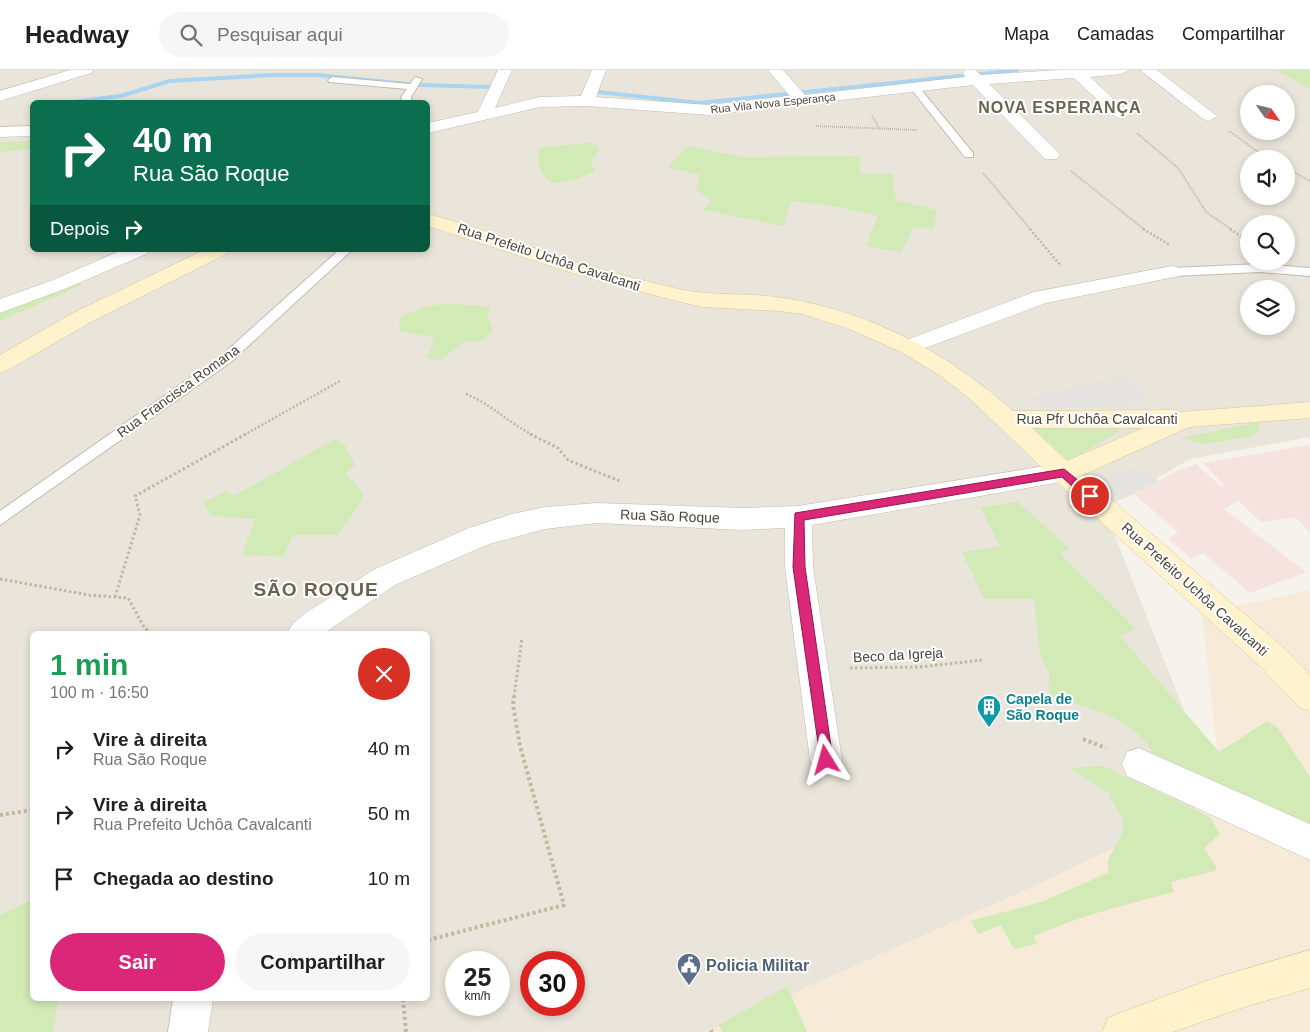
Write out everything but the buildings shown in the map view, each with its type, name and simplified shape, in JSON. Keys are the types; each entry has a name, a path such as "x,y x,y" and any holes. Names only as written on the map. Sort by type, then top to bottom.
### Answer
{"street":[{"path":"0,96 86,70"},
{"path":"485,113 505,70"},
{"path":"587,101 599,70"},
{"path":"775,70 802,100"},
{"name":"Rua Vila Nova Esperança","path":"430,127 540,102 587,101 694,110 915,88 973,75 1122,70"},
{"path":"1147,70 1209,116"},
{"path":"1076,71 1122,114"},
{"path":"973,75 1051,155"},
{"path":"880,77 892,90"},
{"path":"0,132 30,131"},
{"name":"Rua Prefeito Uchôa Cavalcanti","path":"430,221 462,229 579,269 676,295 703,300 780,304 804,308 854,323 909,347 946,369 976,391 1064,473 1273,658 1310,697"},
{"path":"0,306 60,284 134,252"},
{"path":"2,362 81,318 215,252"},
{"path":"909,347 1041,297 1172,272"},
{"name":"Rua Pfr Uchôa Cavalcanti","path":"1009,420 1186,419 1310,410"},
{"path":"1064,473 1186,419"},
{"name":"Rua São Roque","path":"305,631 314,623 385,577 479,536 512,525 545,518 597,513 743,519 798,516 1064,473"},
{"path":"798,516 799,567 826,760"},
{"path":"1138,764 1310,842"},
{"path":"1122,1032 1187,1005 1245,986 1310,969"},
{"path":"188,1032 193,1001"}],"lane":[{"path":"406,100 406,97 419,78"},
{"path":"332,80 413,87"},
{"path":"915,88 968,155"},
{"name":"Rua Francisca Romana","path":"0,519 226,359 344,252"},
{"path":"1172,272 1260,268 1310,272"}],"path":[{"path":"1122,114 1124,123 1179,169 1206,212 1240,236"},
{"path":"1209,116 1256,150"},
{"path":"814,126 905,130 945,128"},
{"path":"968,155 1079,289"},
{"path":"1051,155 1141,228 1212,270"},
{"path":"1295,172 1310,180"},
{"path":"115,597 140,515 135,496 340,381"},
{"path":"466,394 481,400 518,427 558,448 568,460 648,491 647,514"},
{"path":"0,579 128,598 148,631"},
{"path":"430,939 564,905 520,746 513,706 522,638"},
{"name":"Beco da Igreja","path":"814,669 920,666 982,660"},
{"path":"0,815 30,810"},
{"path":"403,1001 406,1032"}],"shaded area":[{"path":"0,70 1310,70 1310,437 1190,459 1104,509 1219,798 1035,886 706,1032 0,1032"},
{"path":"1112,380 1134,380 1146,403 1041,408 1032,398"},
{"path":"1310,445 1310,533 1295,517 1261,522 1238,501 1224,509 1306,572 1250,593 1203,553 1192,559 1168,539 1178,532 1134,494 1177,471 1196,464 1222,487 1225,486 1203,463"},
{"path":"1142,468 1159,481 1123,499 1098,479"},
{"path":"1310,590 1310,1032 706,1032 1035,886 1222,795 1202,614"}],"green space":[{"path":"1276,70 1310,70 1310,89"},
{"path":"30,141 30,149 0,152 0,142"},
{"path":"593,142 600,149 591,161 595,171 572,181 552,183 544,176 538,159 539,148"},
{"path":"687,146 743,157 859,156 861,174 893,174 895,200 937,210 934,228 914,227 901,252 866,246 878,216 833,206 791,201 783,226 703,210 712,201 696,189 700,175 668,167"},
{"path":"79,282 82,285 0,321 0,310"},
{"path":"446,303 491,307 487,316 493,330 482,341 463,342 441,360 427,358 435,338 399,331 400,317 424,307"},
{"path":"1260,422 1258,433 1249,437 1203,444 1181,438"},
{"path":"1030,428 1122,430 1065,463"},
{"path":"335,439 345,445 355,465 346,473 363,493 356,510 337,535 293,535 283,557 242,555 255,519 212,516 203,503 227,490 234,496"},
{"path":"1018,502 1069,548 1060,554 1136,629 1120,636 1219,752 1267,721 1278,728 1310,777 1310,827 1154,757 1144,740 1125,724 1087,707 1050,696 1049,671 1040,655 1034,599 984,599 962,552 1000,546 980,507"},
{"path":"1104,766 1210,817 1220,834 1204,848 1217,868 1214,871 1171,882 1174,892 1086,916 1034,936 1037,944 1014,949 1001,925 978,934 971,921 1041,902 1108,873 1108,861 1121,837 1122,817 1109,793 1070,768"},
{"path":"30,901 30,1001 58,1001 53,1032 0,1032 0,915"},
{"path":"787,986 807,1032 722,1032 719,1025"}],"waterway":[{"path":"598,92 700,103 1017,70"},
{"path":"89,100 121,96 169,81 271,75 317,75 418,85 492,87"}],"place":[{"name":"Capela de São Roque","path":"989,728"},
{"name":"Policia Militar","path":"689,986"}],"district":[{"name":"NOVA ESPERANÇA","path":"1060,107"},
{"name":"SÃO ROQUE","path":"316,589"}],"route":[{"path":"826,760 799,567 798,516 1064,473 1090,496"}]}
